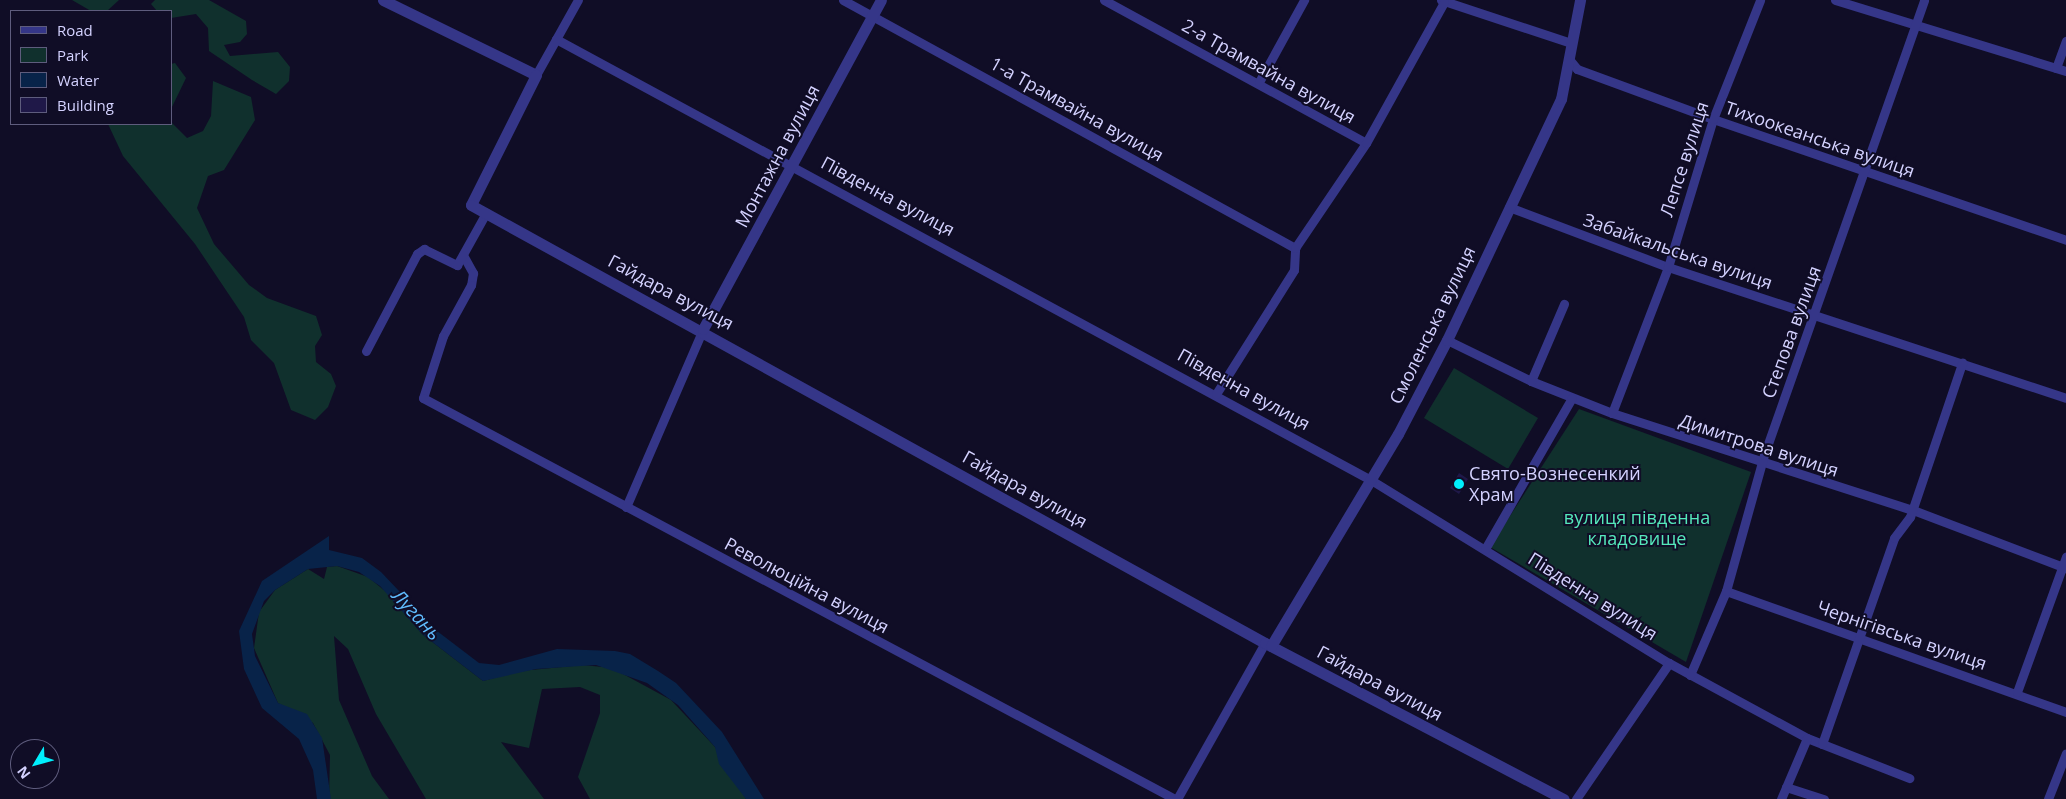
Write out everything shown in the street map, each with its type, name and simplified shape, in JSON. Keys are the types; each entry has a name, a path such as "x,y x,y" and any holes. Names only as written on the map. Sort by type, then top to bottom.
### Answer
{"street":[{"path":"383,0 536,75 578,0"},
{"name":"1-а Трамвайна вулиця","path":"843,0 1295,248"},
{"name":"Монтажна вулиця","path":"703,329 881,0"},
{"name":"2-а Трамвайна вулиця","path":"1105,0 1259,82 1366,143"},
{"path":"1259,82 1304,0"},
{"name":"Смоленська вулиця","path":"1268,644 1371,480 1447,340 1561,99 1580,0"},
{"name":"Лепсе вулиця","path":"1612,413 1668,267 1713,119 1760,0"},
{"path":"1835,0 2066,71"},
{"name":"Степова вулиця","path":"1690,675 1726,591 1763,466 1924,0"},
{"path":"1216,394 1294,270 1295,248 1366,143 1442,1 1571,43"},
{"name":"Південна вулиця","path":"556,40 792,165 1371,480 1669,664 1807,738 1909,778"},
{"path":"2056,68 2066,41"},
{"name":"Тихоокеанська вулиця","path":"1569,59 1577,69 1713,119 2066,240"},
{"name":"Гайдара вулиця","path":"536,75 471,204 703,329 1268,644 1564,799"},
{"name":"Забайкальська вулиця","path":"1509,207 1668,267 2066,398"},
{"path":"366,351 417,254 424,248 457,265 486,213"},
{"name":"Революційна вулиця","path":"463,255 473,273 471,285 443,336 423,398 1163,796 1176,799"},
{"path":"1531,381 1564,304"},
{"path":"626,507 703,329"},
{"name":"Димитрова вулиця","path":"1447,340 1531,381 1612,413 1763,466 1913,510 2064,568"},
{"path":"1822,744 1894,538 1913,510 1962,363"},
{"path":"1485,549 1572,398"},
{"path":"2017,692 2064,568 2066,557"},
{"name":"Чернігівська вулиця","path":"1726,591 2017,692 2066,712"},
{"path":"1176,799 1268,644"},
{"path":"1576,799 1669,664"},
{"path":"1781,799 1807,738"},
{"path":"2048,799 2066,753"},
{"path":"1786,787 1824,799"}],"green space":[{"path":"72,0 119,0 108,10 89,10"},
{"path":"155,0 209,0 246,21 247,34 240,42 224,45 230,56 278,52 290,67 289,81 276,94 209,51 208,28 196,14 172,18 172,10 156,10 151,4"},
{"path":"175,63 186,78 172,107 172,64"},
{"path":"213,81 251,97 255,120 224,170 208,176 197,208 214,244 249,285 267,298 316,316 322,335 315,346 316,362 331,374 336,386 328,407 315,420 291,410 274,363 251,340 244,317 195,244 123,156 108,125 172,125 172,123 187,138 203,131 211,116"},
{"path":"1454,368 1538,418 1508,469 1424,418"},
{"name":"вулиця південна кладовище","path":"1579,409 1751,472 1686,662 1490,547"},
{"path":"337,566 368,577 391,596 422,634 483,681 520,671 583,665 612,668 671,700 715,747 746,799 590,799 578,777 600,713 600,695 580,687 542,689 529,748 501,742 544,799 426,799 376,714 348,649 334,636 339,700 372,776 389,799 329,799 330,755 313,723 278,703 254,648 259,612 275,590 308,569 324,579 327,567"}],"water":[{"name":"Лугань","path":"329,536 329,550 362,558 381,572 437,631 479,663 499,665 557,649 615,651 630,654 676,683 722,732 764,799 746,799 719,764 715,747 678,705 647,683 596,665 536,669 483,681 422,634 380,586 359,572 337,566 308,569 275,590 264,601 252,634 255,656 278,703 307,714 322,738 331,799 317,799 313,770 299,739 262,708 244,669 239,631 262,581"}],"building":[{"name":"Свято-Вознесенкий Храм","path":"1459,473 1468,479 1459,494 1450,488"}],"place":[{"name":"Свято-Вознесенкий Храм","path":"1459,484"}]}
